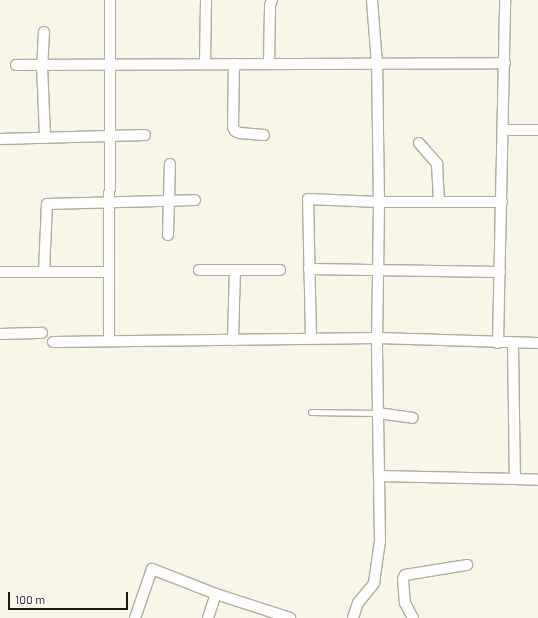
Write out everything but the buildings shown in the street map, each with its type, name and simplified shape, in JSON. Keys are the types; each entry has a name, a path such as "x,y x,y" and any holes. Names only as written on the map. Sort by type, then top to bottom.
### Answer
{"street":[{"path":"109,341 110,0"},
{"path":"205,64 206,0"},
{"path":"269,64 270,5 272,0"},
{"path":"353,618 358,603 374,583 380,541 377,64 372,0"},
{"path":"498,343 504,130 505,0"},
{"path":"44,32 42,65 45,138"},
{"path":"16,65 505,63"},
{"path":"234,64 233,127 240,133 264,135"},
{"path":"504,130 538,130"},
{"path":"0,139 145,135"},
{"path":"418,143 437,164 439,202"},
{"path":"168,235 170,164"},
{"path":"44,272 47,204 195,200"},
{"path":"311,339 308,200 379,202 502,202"},
{"path":"310,269 500,272"},
{"path":"199,270 280,270"},
{"path":"233,340 235,270"},
{"path":"0,272 109,272"},
{"path":"0,334 42,333"},
{"path":"53,342 378,338 498,343 538,343"},
{"path":"513,343 515,479"},
{"path":"378,413 413,418"},
{"path":"379,476 538,480"},
{"path":"413,618 405,603 403,579 405,575 467,565"},
{"path":"135,618 152,570 279,616 290,618"},
{"path":"208,618 216,594"}],"lane":[{"path":"311,412 378,413"}]}
